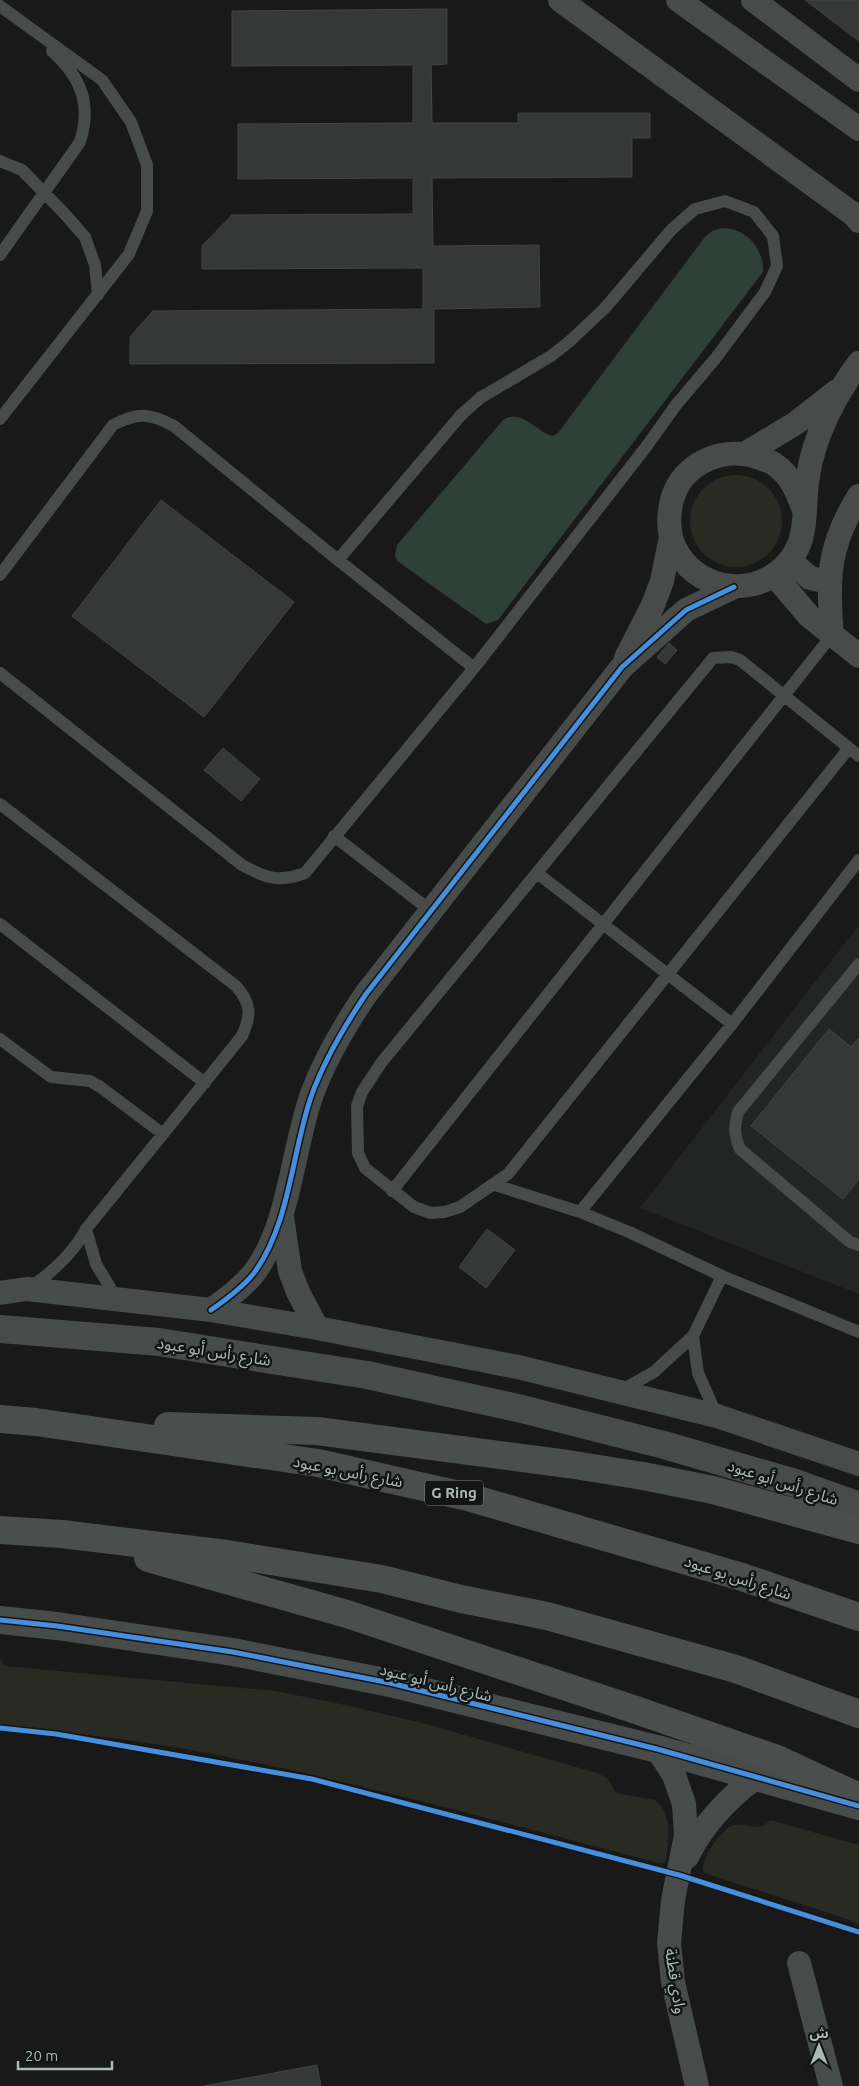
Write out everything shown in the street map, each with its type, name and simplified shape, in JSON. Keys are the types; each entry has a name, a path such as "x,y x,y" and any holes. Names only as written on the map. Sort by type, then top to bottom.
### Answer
{"highway":[{"name":"شارع رأس بو عبود","path":"0,1419 36,1422 318,1463 468,1496 742,1577 859,1616"},
{"path":"36,1422 317,1431 476,1451 643,1476 712,1490 859,1530"},
{"path":"0,1530 62,1534 227,1554 382,1579 461,1599 547,1616 736,1669 859,1714"},
{"path":"62,1534 347,1614 636,1710 767,1756 859,1797"}],"street":[{"path":"560,0 853,214 859,221"},
{"path":"678,0 859,129"},
{"path":"753,0 859,80"},
{"path":"211,1310 236,1293 254,1272 282,1217 291,1171 312,1094 343,1027 366,994 622,667 686,610 734,588 755,585 782,568 799,545 804,528 808,474 817,444 842,386 859,363"},
{"path":"746,453 796,423 842,386"},
{"path":"734,588 714,583 694,573 680,557 671,537 668,514 674,493 686,475 703,461 710,458 724,454 746,453 773,463 794,483 804,510"},
{"path":"832,635 829,582 832,558 848,514 859,496"},
{"path":"622,667 653,605 662,581 671,537"},
{"path":"782,568 810,578 829,582"},
{"path":"782,568 809,616 859,656"},
{"path":"282,1217 290,1271 298,1292 317,1328"},
{"path":"0,1293 27,1289 211,1310 317,1328 518,1367 717,1416 859,1464"},
{"name":"شارع رأس أبو عبود","path":"0,1329 159,1342 367,1375 664,1445 794,1484 859,1506"},
{"name":"شارع رأس أبو عبود","path":"0,1620 57,1626 232,1652 381,1681 657,1749 859,1806"},
{"name":"وادي قطنة","path":"657,1749 674,1775 684,1804 686,1835 673,1900 669,1943 673,1982 697,2086"},
{"name":"وادي قطنة","path":"679,1875 696,1840 712,1816 732,1796 755,1778"},
{"path":"799,1963 831,2086"}],"lane":[{"path":"0,256 80,142 86,125 86,107 81,89 72,73 60,59 2,8"},
{"path":"0,419 129,254 147,211 147,165 131,122 102,80 2,8"},
{"path":"0,161 22,170 85,237 95,265 98,295"},
{"path":"0,673 242,865 260,875 276,879 291,878 305,873 474,668 765,292 776,266 773,236 754,212 725,201 695,209 672,229 588,325 570,342 551,356 480,398 461,416 338,560"},
{"path":"0,575 113,425 128,417 156,416 174,426 474,668"},
{"path":"392,1190 832,635"},
{"path":"848,748 518,1164 495,1185 460,1207 444,1212 431,1213 414,1207 365,1168 358,1153 357,1106 362,1092 381,1063 714,658 731,657 740,660 859,756"},
{"path":"0,804 236,986 244,995 249,1008 248,1022 242,1036 86,1229 80,1242 49,1274 27,1289"},
{"path":"334,836 431,911"},
{"path":"580,1212 732,1024 859,860"},
{"path":"537,873 732,1024"},
{"path":"0,924 205,1083"},
{"path":"859,964 738,1112 734,1124 735,1137 740,1149 850,1242 859,1245"},
{"path":"0,1039 51,1077 90,1081 99,1086 163,1134"},
{"path":"495,1185 580,1212 629,1232 722,1276 859,1332"},
{"path":"86,1229 96,1264 117,1299"},
{"path":"618,1392 654,1372 693,1336 722,1276"},
{"path":"693,1336 698,1374 717,1416"}],"shaded area":[{"path":"722,228 739,232 752,241 763,263 763,272 498,620 486,624 397,561 395,555 397,545 503,420 510,417 522,418 552,436 558,433 705,237 712,231"},
{"path":"727,475 745,475 762,482 775,495 782,512 782,530 775,547 762,560 745,567 727,567 710,560 697,547 690,530 690,512 697,495 710,482"},
{"path":"859,925 859,1294 640,1208"},
{"path":"0,1658 5,1666 275,1691 423,1723 597,1773 607,1778 616,1793 655,1800 661,1806 665,1812 668,1827 666,1859 665,1862 659,1863 361,1786 241,1760 135,1741 0,1726"},
{"path":"770,1820 859,1845 859,1924 704,1873 703,1867 708,1853 717,1839 728,1828 738,1824 757,1827 766,1824"}],"building":[{"path":"805,0 859,0 859,41"},
{"path":"447,9 447,64 431,65 432,123 518,123 518,113 650,113 650,138 632,138 632,177 432,178 433,246 539,245 540,307 434,309 434,363 130,364 130,337 153,311 423,309 423,268 202,269 202,246 232,215 413,214 413,178 238,179 238,124 413,123 413,65 232,66 232,11"},
{"path":"161,500 294,602 204,717 72,616"},
{"path":"669,643 677,650 665,664 657,657"},
{"path":"223,748 260,779 241,801 204,770"},
{"path":"829,1029 851,1047 859,1038 859,1179 843,1199 751,1126"},
{"path":"487,1229 515,1250 486,1288 459,1267"},
{"path":"317,2065 321,2086 204,2086"}],"cycle path":[{"path":"211,1310 244,1284 254,1273 266,1254 283,1210 312,1094 336,1042 366,994 622,667 686,610 734,587"},
{"path":"0,1620 57,1626 233,1652 390,1683 657,1749 859,1806"},
{"path":"0,1728 56,1734 312,1779 679,1875 859,1932"}]}
